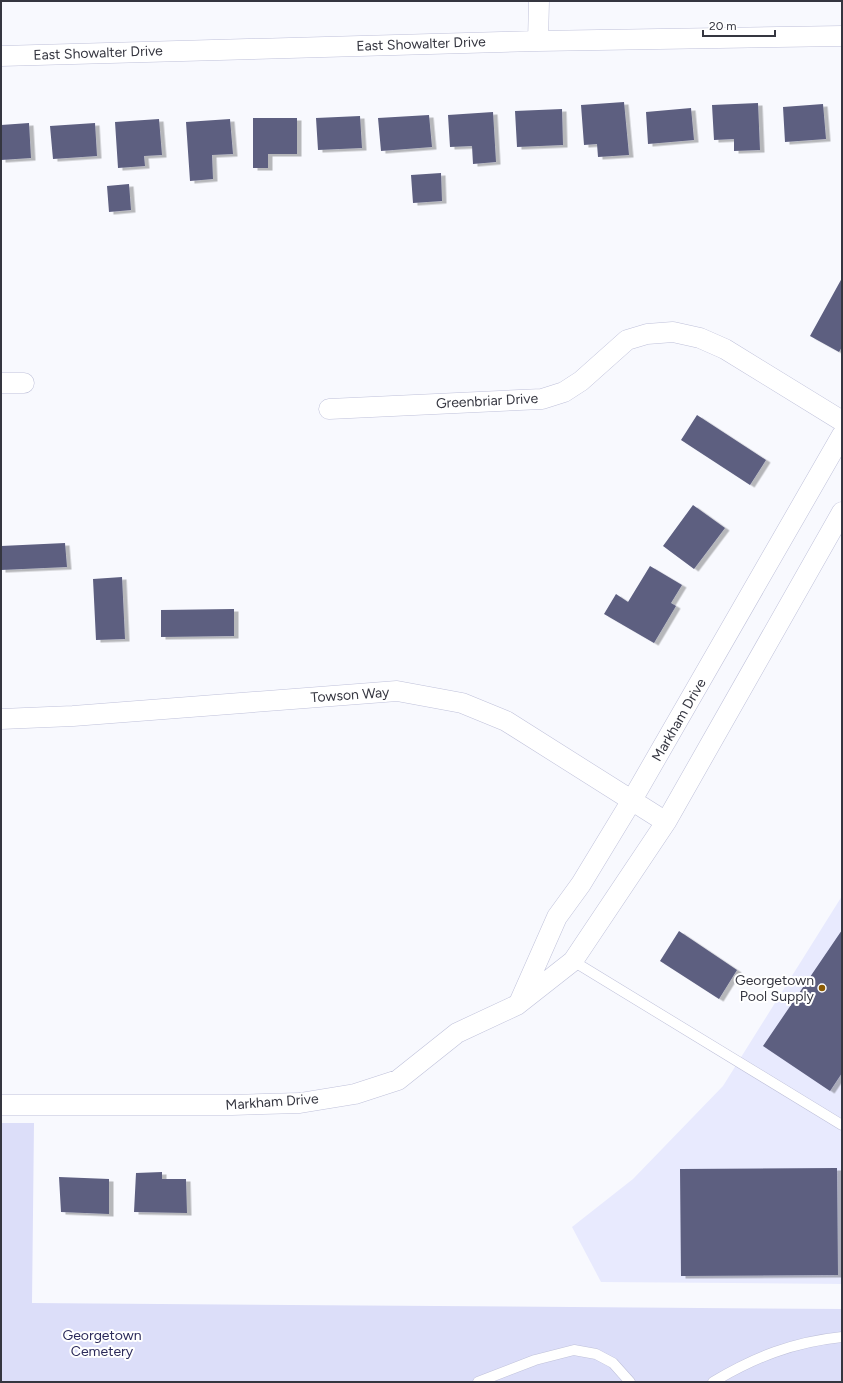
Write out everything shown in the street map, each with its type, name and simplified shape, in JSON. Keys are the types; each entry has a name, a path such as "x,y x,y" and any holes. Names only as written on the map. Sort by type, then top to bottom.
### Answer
{"street":[{"path":"538,41 539,1"},
{"name":"East Showalter Drive","path":"1,56 538,41 842,36"},
{"name":"Greenbriar Drive","path":"329,409 542,399 564,392 581,381 627,340 647,334 673,332 700,338 725,349 842,421"},
{"path":"1,383 24,383"},
{"name":"Markham Drive","path":"517,1006 557,917 581,884 632,800 842,435"},
{"name":"Markham Drive","path":"1,1105 232,1105 300,1103 355,1094 398,1080 457,1033 517,1006 572,960 666,822 842,512"},
{"name":"Towson Way","path":"1,719 73,716 397,691 462,703 506,721 666,822"}],"lane":[{"path":"572,960 842,1125"},
{"path":"713,1382 740,1366 768,1353 796,1344 842,1337"},
{"path":"478,1382 535,1360 574,1350 596,1354 613,1363 630,1382"}],"shaded area":[{"path":"842,896 842,1284 601,1282 572,1227 633,1179 723,1086"}],"green space":[{"name":"Georgetown Cemetery","path":"1,1123 34,1123 32,1303 842,1309 842,1382 1,1382"}],"building":[{"path":"624,102 629,155 598,157 597,144 584,145 581,105"},
{"path":"758,103 760,150 734,151 734,139 714,140 712,105"},
{"path":"823,104 826,139 785,142 783,107"},
{"path":"691,108 694,140 648,144 646,112"},
{"path":"562,109 563,145 517,147 515,111"},
{"path":"493,112 496,162 473,164 472,146 450,147 448,115"},
{"path":"429,115 432,147 381,151 378,118"},
{"path":"360,116 362,148 318,150 316,118"},
{"path":"253,118 297,118 297,154 268,154 268,168 253,168"},
{"path":"159,119 162,155 144,156 145,166 118,168 115,122"},
{"path":"230,119 233,154 212,155 213,179 190,181 186,122"},
{"path":"29,123 31,158 1,160 1,125"},
{"path":"95,123 97,156 53,159 50,126"},
{"path":"441,173 442,201 413,203 411,175"},
{"path":"129,184 131,210 109,212 107,186"},
{"path":"842,278 842,347 839,352 810,336"},
{"path":"697,415 766,460 750,485 681,440"},
{"path":"693,505 725,528 694,569 663,546"},
{"path":"65,543 67,567 1,570 1,546"},
{"path":"650,566 682,585 671,603 676,606 654,643 604,614 616,594 628,602"},
{"path":"122,577 125,639 96,640 93,579"},
{"path":"234,609 234,636 161,637 161,610"},
{"name":"Georgetown Pool Supply","path":"842,930 842,1073 830,1091 763,1046"},
{"path":"679,931 737,970 719,999 660,961"},
{"path":"837,1168 838,1275 681,1276 680,1169"},
{"path":"162,1172 162,1179 186,1179 187,1213 134,1212 136,1173"},
{"path":"59,1177 109,1179 109,1214 61,1212"}],"place":[{"name":"Georgetown Pool Supply","path":"822,988"}]}
